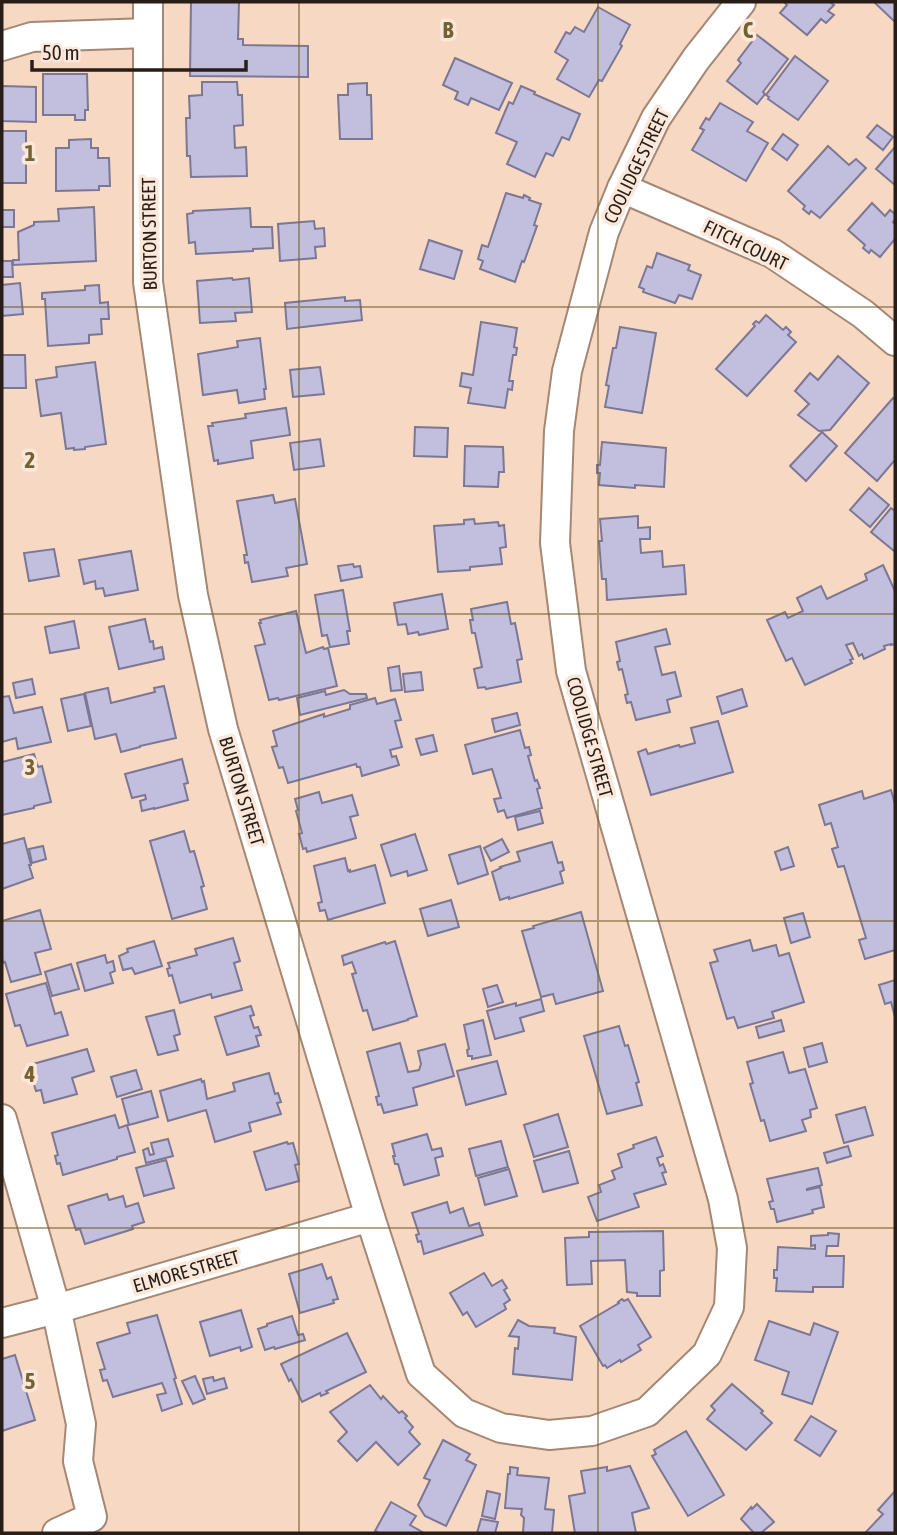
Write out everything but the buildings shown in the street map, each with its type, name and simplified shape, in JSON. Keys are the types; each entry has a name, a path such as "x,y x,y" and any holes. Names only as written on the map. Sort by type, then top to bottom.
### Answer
{"street":[{"name":"BURTON STREET","path":"148,2 148,282 193,595 223,729 370,1217 421,1374 464,1413 501,1428 550,1435 592,1431"},
{"name":"COOLIDGE STREET","path":"592,1431 647,1412 708,1354 729,1307 732,1248 723,1199 571,671 555,543 559,432 567,371 604,232 622,188 656,118 695,59 741,2"},
{"path":"2,46 32,37 148,33"},
{"name":"FITCH COURT","path":"622,188 772,253 863,314 895,341"},
{"path":"2,1119 58,1316 81,1424 78,1461 92,1517 57,1533"},
{"name":"ELMORE STREET","path":"2,1323 58,1316 370,1217"}]}
